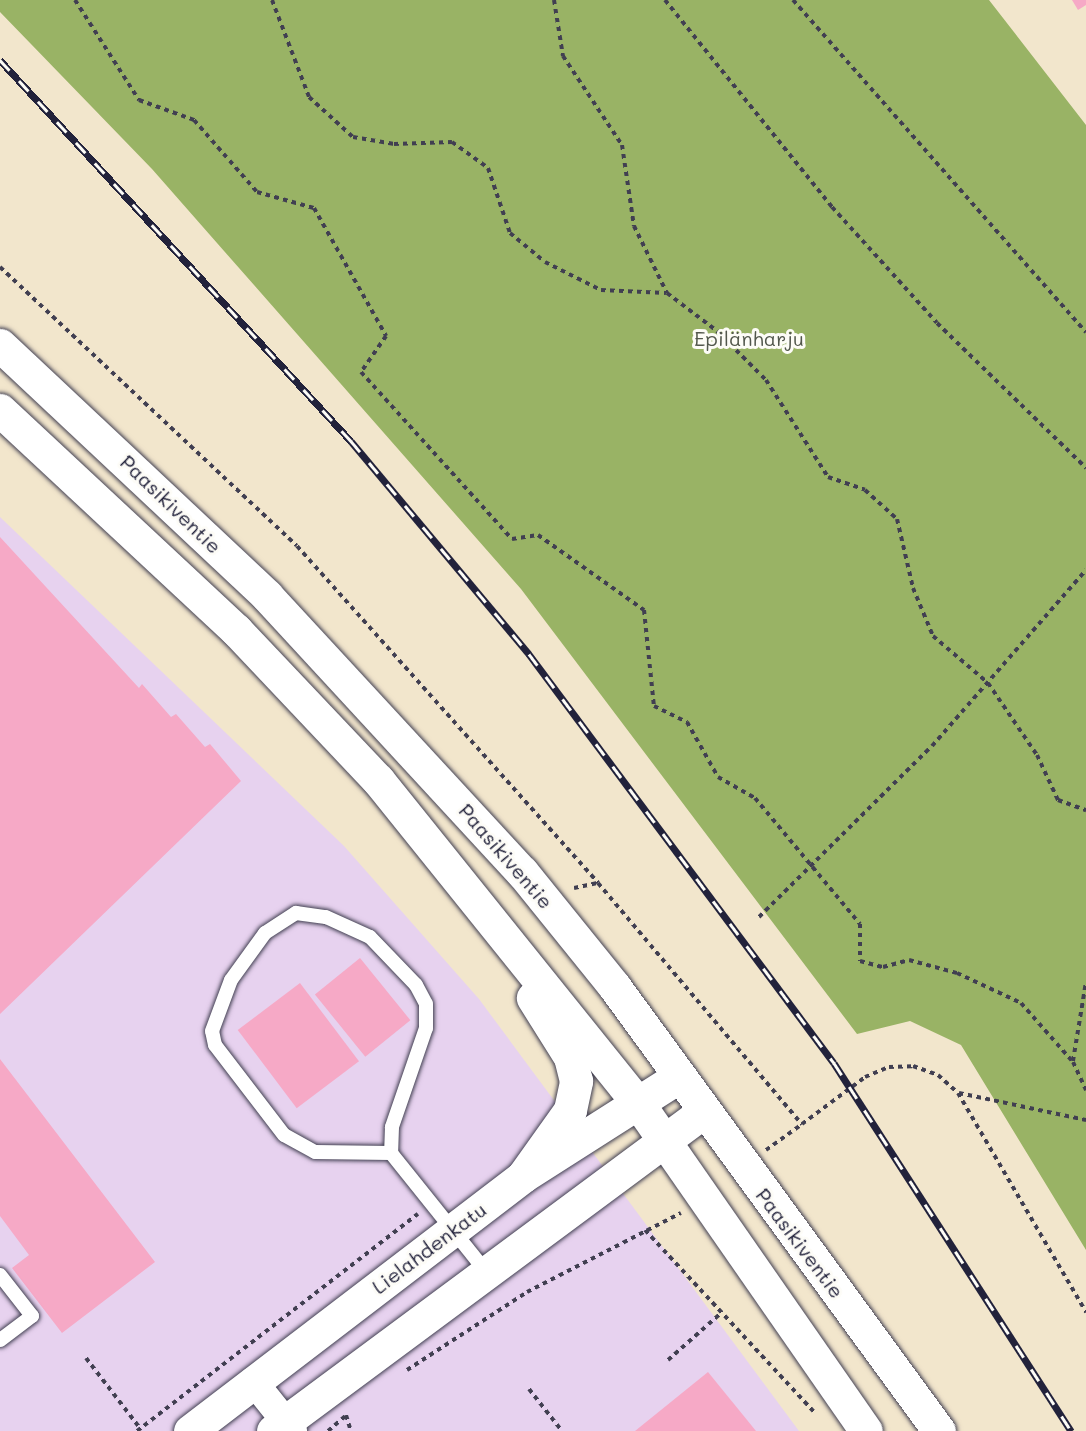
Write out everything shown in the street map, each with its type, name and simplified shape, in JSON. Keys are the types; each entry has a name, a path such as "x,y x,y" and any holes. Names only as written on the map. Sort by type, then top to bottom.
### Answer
{"main road":[{"name":"Paasikiventie","path":"0,345 267,596 417,754 543,898 939,1431"},
{"path":"0,410 236,630 378,780 482,904 638,1103 866,1431"},
{"path":"482,904 506,957 570,1057 576,1081 570,1110 524,1176"},
{"name":"Lielahdenkatu","path":"190,1431 524,1176 677,1078"},
{"path":"284,1428 703,1112"}],"street":[{"path":"253,1381 284,1428"}],"lane":[{"path":"391,1154 315,1152 284,1136 215,1045 212,1031 231,980 265,933 296,913 326,917 370,937 416,985 426,1004 426,1028 392,1127 391,1154 428,1206 487,1273"},
{"path":"0,1275 32,1316 0,1340"}],"path":[{"path":"75,0 139,100 194,120 257,192 314,208 386,336 361,372 512,539 538,535 644,610 654,706 687,722 718,777 754,798 808,867 860,924 860,961 883,968 909,960 957,973 1021,1003 1073,1062 1086,1090"},
{"path":"272,0 309,97 353,136 394,144 452,142 488,168 510,233 545,262 600,290 667,293"},
{"path":"554,0 563,56 622,145 634,226 667,293 717,331 766,380 828,477 866,490 897,519 913,588 933,636 988,683 1038,754 1058,800 1086,810"},
{"path":"665,0 832,207 937,323 1086,468"},
{"path":"793,0 1086,332"},
{"path":"0,267 297,546 598,883 802,1124"},
{"path":"759,917 932,746 1086,570"},
{"path":"575,890 598,883"},
{"path":"1073,1062 1086,982"},
{"path":"758,1156 865,1077 890,1067 913,1066 938,1075 958,1093 1086,1312"},
{"path":"958,1093 1086,1120"},
{"path":"86,1358 138,1430 428,1206"},
{"path":"399,1376 465,1328 645,1230 688,1210"},
{"path":"645,1230 720,1314 815,1413"},
{"path":"668,1360 720,1314"},
{"path":"529,1389 562,1431"},
{"path":"328,1431 355,1408"},
{"path":"346,1415 351,1431"}],"shaded area":[{"path":"0,517 344,846 479,999 799,1431 0,1431"}],"green space":[{"name":"Epilänharju","path":"0,0 989,0 1086,125 1086,1250 961,1045 910,1021 857,1034 521,589 152,169 0,12"}],"building":[{"path":"1072,0 1086,0 1086,5 1078,10"},
{"path":"0,537 139,688 142,684 171,717 176,714 205,747 210,744 241,781 0,1014"},
{"path":"360,958 410,1020 365,1057 315,995"},
{"path":"300,983 359,1061 297,1108 238,1030"},
{"path":"0,1059 155,1262 62,1333 12,1268 29,1255 0,1216"},
{"path":"708,1372 756,1431 635,1431"}],"railway":[{"path":"0,60 351,441 529,654 834,1063 1071,1431"}]}
